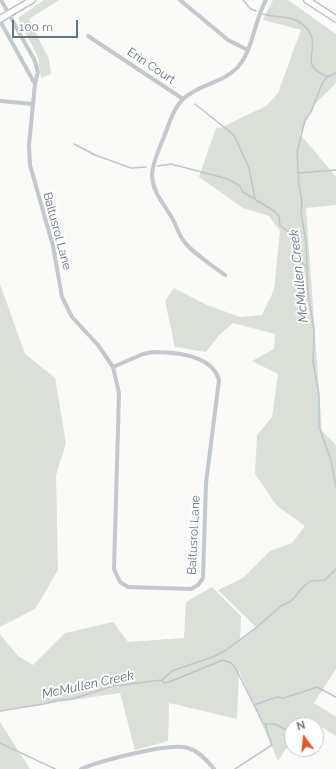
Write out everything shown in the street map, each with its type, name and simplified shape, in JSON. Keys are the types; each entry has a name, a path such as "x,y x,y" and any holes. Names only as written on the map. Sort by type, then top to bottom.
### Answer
{"street":[{"name":"Baltusrol Lane","path":"1,0 35,61 38,72 35,84 29,145 30,164 53,246 64,303 72,317 98,345 113,366 119,393 115,573 120,582 133,588 195,588 203,578 206,482 219,386 218,376 213,367 203,360 161,352 145,353 113,366"},
{"path":"32,0 0,20 35,84"},
{"path":"180,0 228,40 248,50"},
{"path":"225,275 185,243 154,187 152,173 173,112 183,99 234,70 248,50 257,18 266,0"},
{"path":"307,0 336,19"},
{"name":"Erin Court","path":"88,36 183,99"},
{"path":"0,101 33,104"},
{"path":"81,769 157,749 180,746 195,751 214,769"}],"shaded area":[{"path":"44,0 59,0 29,19 49,59 51,74 41,78 38,57 18,18"},
{"path":"273,0 288,0 336,34 336,83 315,104 300,134 336,177 336,205 306,208 322,431 336,445 336,669 314,703 336,717 336,736 324,728 324,717 284,717 284,752 278,761 239,671 237,719 169,703 168,741 135,750 120,693 0,711 0,634 18,656 33,665 65,633 113,622 128,642 184,638 186,602 212,587 241,616 240,639 256,627 218,590 243,578 270,551 292,543 305,526 277,506 255,474 257,435 272,417 278,374 252,361 274,349 275,334 233,323 219,335 206,352 175,347 165,301 174,288 207,305 240,317 262,315 274,290 280,231 269,216 243,208 199,177 216,128 220,128 266,106 278,93 301,30 263,20"},
{"path":"0,284 25,354 55,378 66,443 56,475 58,570 35,609 0,627"},
{"path":"0,722 30,769 0,769"}],"waterway":[{"path":"243,0 251,9 256,11"},
{"path":"263,14 286,17 299,22 307,28 313,41 311,58 314,68 327,77"},
{"name":"McMullen Creek","path":"336,73 327,77 322,84 311,112 305,120 297,152 299,185 302,202 301,213 306,242 308,293 314,331 313,362 319,395 319,427 331,460 336,487"},
{"path":"195,104 234,135 249,168 255,199"},
{"path":"74,144 95,155 131,168 146,167"},
{"path":"158,166 171,164 228,179 240,186 243,192 274,211 279,216 280,226 292,234 302,263 308,268"},
{"path":"298,173 336,170"},
{"name":"McMullen Creek","path":"0,711 44,704 58,700 72,699 113,686 162,680 172,671 215,656 226,650 257,627 281,606 291,601 305,585 311,581 325,580 336,569"},
{"path":"162,680 164,683 169,682 223,660 231,663 236,669 263,723 265,724 272,745 235,769"},
{"path":"254,705 277,697 284,698 317,687 336,697"},
{"path":"265,724 275,724 284,729"},
{"path":"0,743 55,769"}]}
